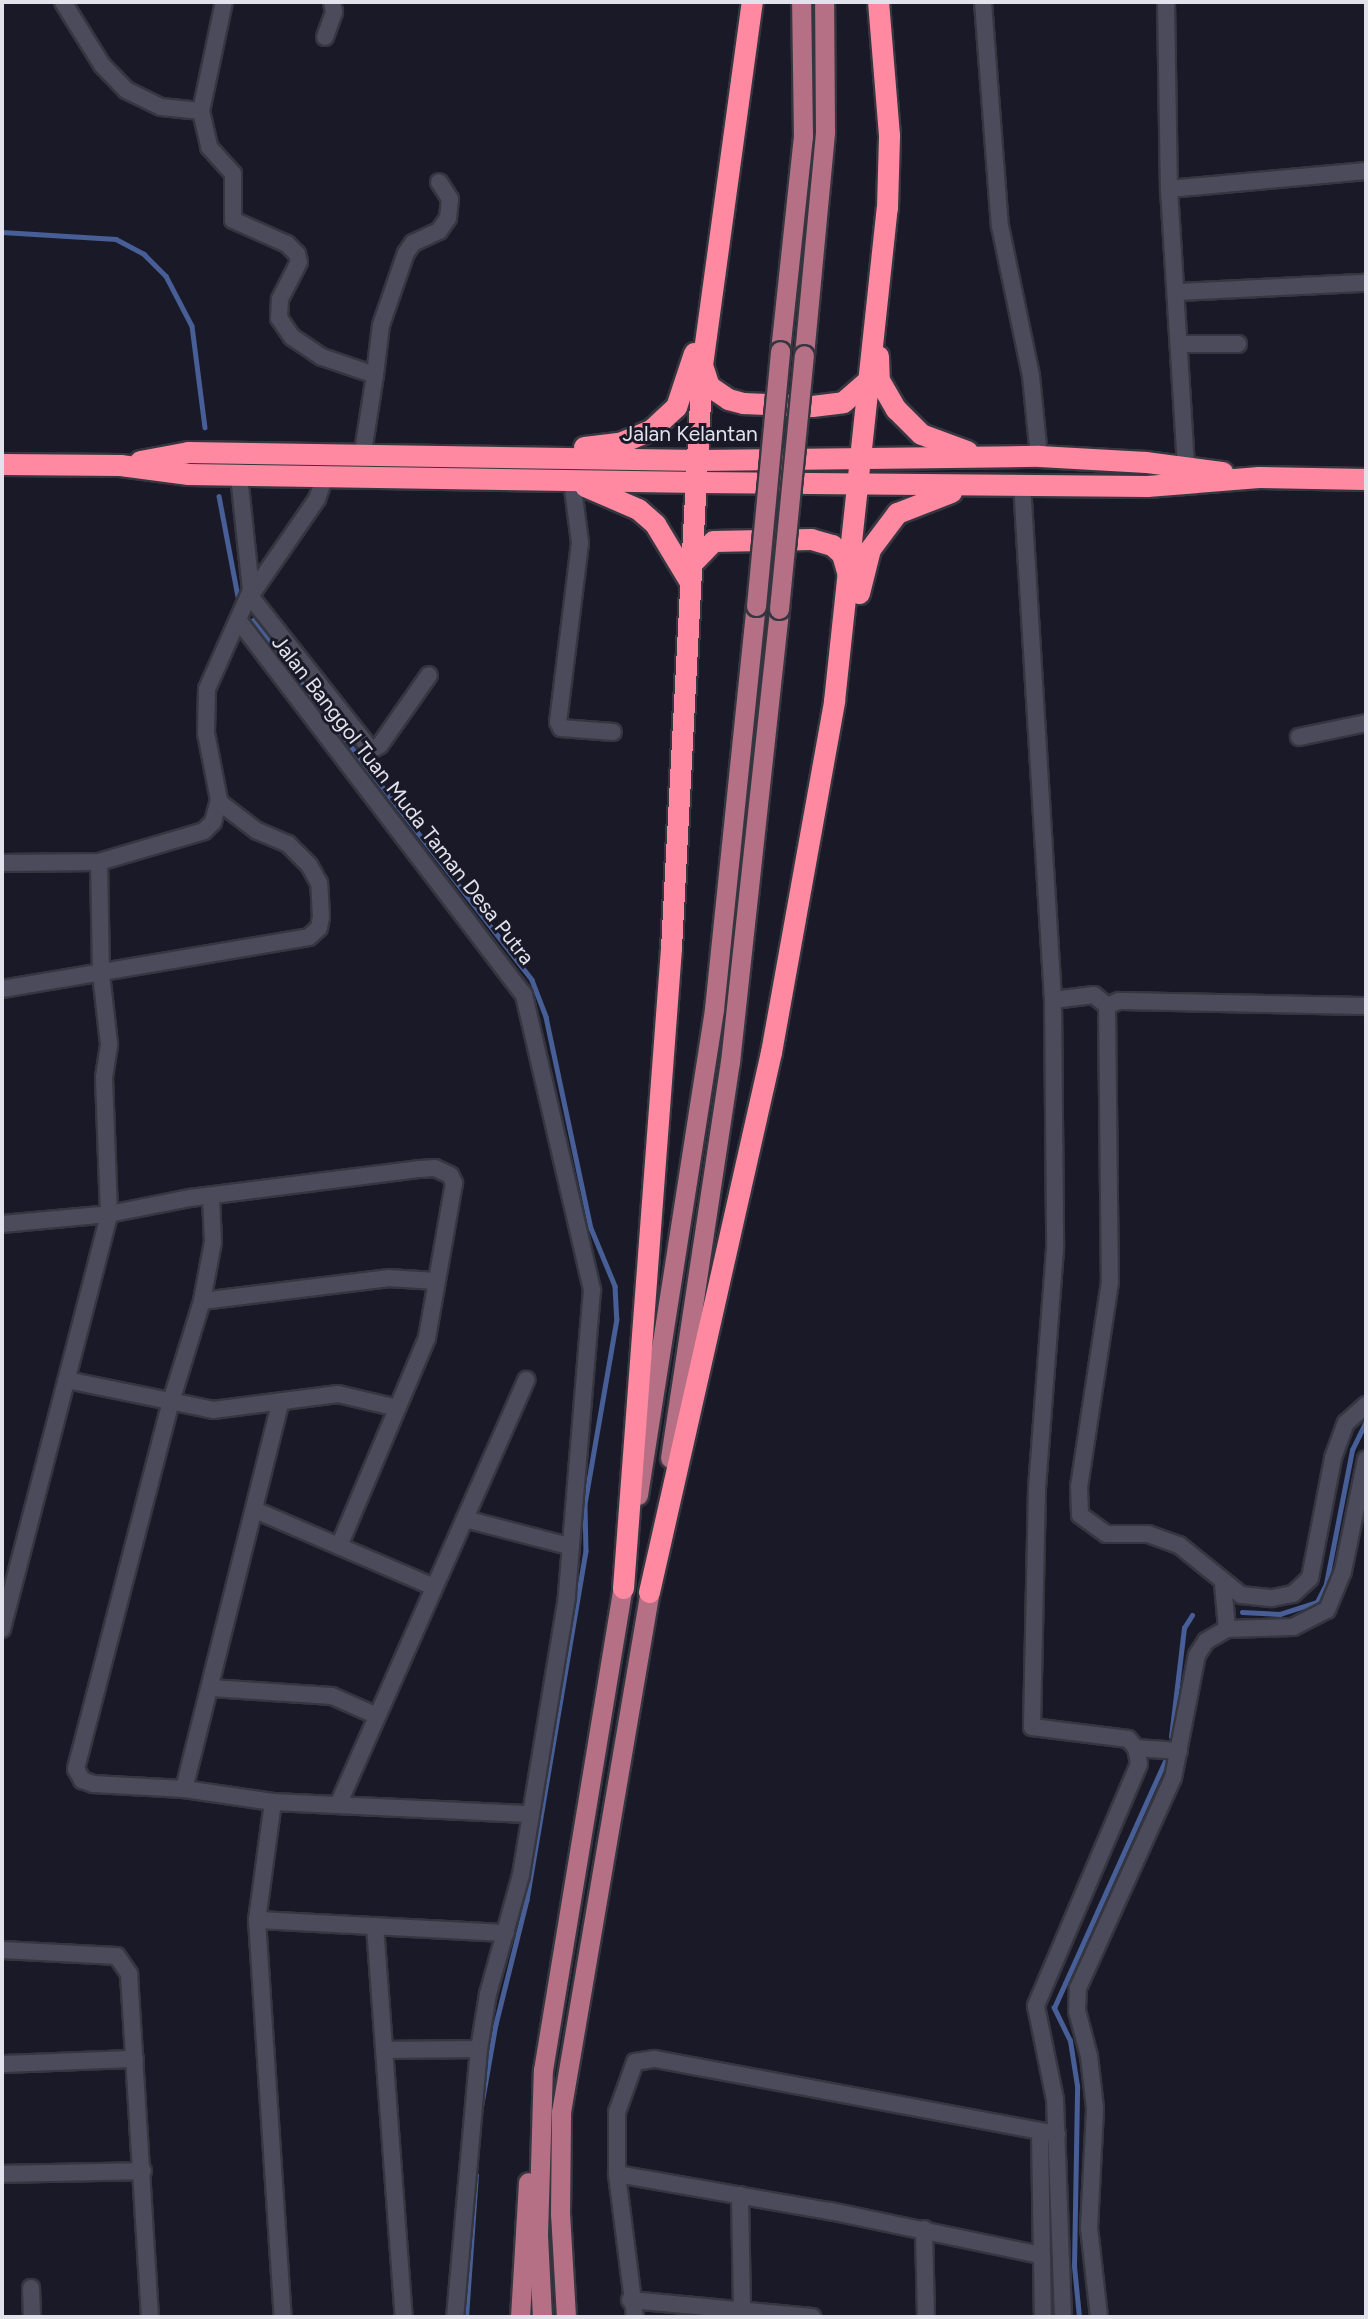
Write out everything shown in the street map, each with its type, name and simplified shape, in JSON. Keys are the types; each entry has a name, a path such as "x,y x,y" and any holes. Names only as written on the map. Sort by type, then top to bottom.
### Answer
{"highway":[{"path":"623,1587 653,1224 698,482 702,365 752,2"},
{"path":"649,1592 771,1052 834,701 848,577 857,459 887,208 889,135 878,2"},
{"path":"878,287 879,380 896,409 921,434 960,451 1016,456"},
{"path":"527,456 622,442 652,429 676,407 708,310"},
{"path":"702,365 709,386 728,399 743,403 813,406 843,402 867,381"},
{"name":"Jalan Kelantan","path":"120,465 188,452 363,452 699,460 1039,456 1186,466 1259,477"},
{"name":"Jalan Kelantan","path":"2,464 120,465 239,475 572,481 1147,486 1259,477 1366,479"},
{"path":"572,481 638,509 665,537 691,573"},
{"path":"834,701 850,651 870,549 897,513 928,498 977,485"},
{"path":"691,573 713,541 811,539 832,545 842,554 848,577"}],"main road":[{"path":"520,2317 522,2230 542,2070 623,1587 714,1009 803,137 801,2"},
{"path":"566,2317 563,2288 561,2112 649,1592 730,1062 779,609 825,131 824,2"},
{"path":"541,2317 538,2234 542,2070"},
{"path":"563,2288 573,2317"}],"street":[{"path":"63,2 102,65 126,90 161,107 201,111"},
{"path":"224,2 201,111 209,147 233,174 233,220 287,244 297,254 299,262 280,299 279,318 292,337 322,357 375,375"},
{"path":"326,37 334,12 332,2"},
{"path":"983,2 997,201 1031,376 1039,456"},
{"path":"1166,2 1169,189 1179,292 1186,466"},
{"path":"1169,189 1366,171"},
{"path":"363,452 381,325 406,253 413,243 439,231 448,218 450,199 439,182"},
{"path":"1179,292 1366,283"},
{"path":"1181,344 1238,344"},
{"path":"239,475 250,596 371,750 380,745 429,675"},
{"path":"2,863 99,862 204,831 214,822 219,802 206,733 207,689 250,596 317,499 325,476"},
{"path":"572,481 580,543 558,722 561,728 613,732"},
{"path":"1022,484 1057,999 1055,1249 1037,1489 1032,1727 1128,1739 1136,1748 1135,1775 1036,2006 1053,2074 1063,2317"},
{"name":"Jalan Banggol Tuan Muda Taman Desa Putra","path":"239,621 524,995 592,1290 569,1546 567,1597 531,1814 506,1933 488,1994 479,2049 455,2317"},
{"path":"1299,737 1366,723"},
{"path":"2,989 300,941 319,928 318,883 309,865 288,844 257,831 219,802"},
{"path":"2,1625 109,1214 104,1077 109,1044 101,974 99,862"},
{"path":"1057,999 1094,995 1107,1006 1110,1282 1079,1486 1080,1515 1106,1534 1148,1534 1179,1545 1223,1584 1241,1595 1272,1598 1303,1588 1310,1578 1332,1458 1346,1423 1366,1405"},
{"path":"1107,1006 1119,1001 1366,1006"},
{"path":"2,1224 109,1214 420,1169 444,1170 454,1184 427,1338 339,1546"},
{"path":"211,1198 213,1242 202,1301 170,1405 76,1769 82,1780 93,1784 184,1789 273,1802 531,1814"},
{"path":"202,1301 388,1278 436,1281"},
{"path":"66,1380 170,1405 213,1410 353,1394 397,1408"},
{"path":"338,1805 375,1715 526,1380"},
{"path":"184,1789 281,1404"},
{"path":"1099,2317 1089,2228 1095,2108 1089,2056 1077,2011 1078,1989 1173,1778 1197,1655 1214,1634 1227,1629 1293,1627 1326,1609 1343,1571 1366,1459"},
{"path":"255,1510 434,1587"},
{"path":"465,1519 569,1546"},
{"path":"1223,1584 1227,1629"},
{"path":"211,1688 332,1696 375,1715"},
{"path":"1136,1748 1179,1751"},
{"path":"273,1802 257,1920 283,2317"},
{"path":"257,1920 506,1933"},
{"path":"375,1926 404,2317"},
{"path":"2,1950 117,1956 129,1974 150,2317"},
{"path":"383,2050 479,2049"},
{"path":"2,2064 135,2059"},
{"path":"635,2317 630,2300 617,2174 617,2112 629,2070 644,2059 1057,2134"},
{"path":"1040,2132 1043,2317"},
{"path":"2,2174 142,2171"},
{"path":"617,2174 924,2229 1041,2255"},
{"path":"740,2195 742,2311"},
{"path":"924,2229 926,2317"},
{"path":"31,2288 32,2317"},
{"path":"630,2300 812,2317"}],"waterway":[{"path":"2,232 116,239 144,254 166,276 192,326 205,427"},
{"path":"219,496 238,597"},
{"path":"253,620 532,980 546,1017 591,1228 615,1286 617,1319 585,1505 586,1551 527,1900 496,2024 481,2110"},
{"path":"1242,1612 1280,1614 1317,1602 1326,1584 1352,1450 1366,1421"},
{"path":"1171,1737 1184,1628 1192,1615"},
{"path":"1079,2317 1074,2266 1077,2086 1070,2041 1054,2008 1167,1756"},
{"path":"466,2317 476,2175"}]}
